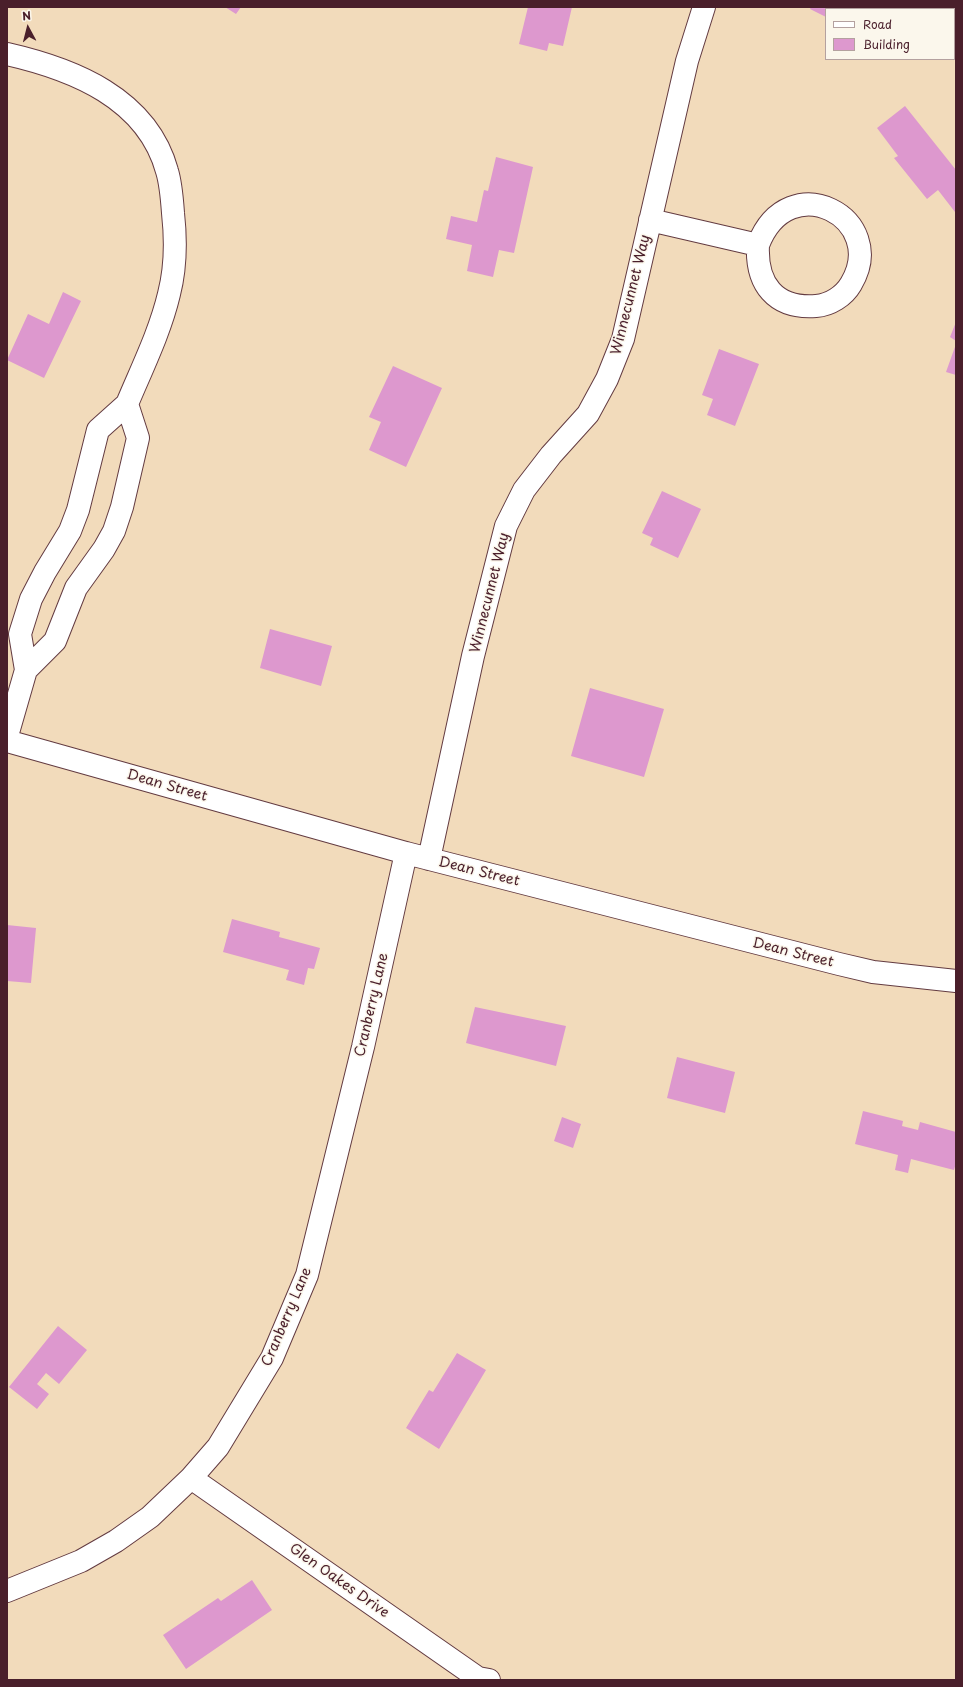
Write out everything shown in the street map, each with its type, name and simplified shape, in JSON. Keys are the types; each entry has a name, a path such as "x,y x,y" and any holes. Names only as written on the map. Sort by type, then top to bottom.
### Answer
{"street":[{"name":"Winnecunnet Way","path":"428,859 473,656 506,526 524,490 551,455 588,414 608,379 622,338 687,61 704,7"},
{"path":"7,54 50,65 69,72 104,90 122,103 149,132 159,149 167,171 175,230 173,272 162,320 127,404 98,430 74,522 31,599 20,634 26,670 7,736"},
{"path":"806,204 822,206 838,213 850,225 858,240 860,257 857,274 849,288 836,300 820,306 803,307 786,302 772,292 762,278 757,262 758,245 764,229 775,216 789,208 806,204"},
{"path":"650,220 758,245"},
{"path":"26,670 55,641 76,588 104,549 114,531 122,507 138,438 127,404"},
{"name":"Dean Street","path":"7,741 428,859 838,964 873,972 956,981"},
{"name":"Cranberry Lane","path":"7,1591 81,1561 116,1541 150,1517 191,1478 218,1447 272,1358 307,1274 363,1047 406,853"},
{"name":"Glen Oakes Drive","path":"191,1478 478,1678 490,1680"}],"building":[{"path":"225,7 241,7 236,14"},
{"path":"528,7 572,7 563,46 549,43 547,51 519,44"},
{"path":"811,7 859,7 825,8 825,16 810,9"},
{"path":"905,106 956,170 955,212 938,190 927,199 894,158 898,156 877,128"},
{"path":"496,157 533,167 514,253 499,250 493,277 467,271 472,245 446,239 451,216 477,222 484,190 488,191"},
{"path":"63,292 81,301 44,378 7,360 28,314 49,324"},
{"path":"956,322 956,341 950,337"},
{"path":"956,344 956,375 946,372"},
{"path":"719,349 759,364 735,426 707,415 713,399 702,395"},
{"path":"393,366 442,388 406,467 369,450 381,422 369,417"},
{"path":"662,491 701,509 678,558 650,545 653,538 642,533"},
{"path":"270,629 332,646 321,686 260,668"},
{"path":"590,688 664,709 644,777 571,756"},
{"path":"232,919 280,932 279,937 320,948 314,969 308,968 304,985 286,980 289,970 223,952"},
{"path":"7,925 36,928 31,983 7,981"},
{"path":"475,1007 566,1026 556,1066 466,1043"},
{"path":"677,1057 735,1072 725,1113 667,1098"},
{"path":"863,1111 903,1121 902,1126 918,1130 920,1122 956,1132 956,1163 954,1170 911,1159 908,1173 895,1170 898,1155 855,1144"},
{"path":"562,1117 581,1124 573,1148 554,1141"},
{"path":"58,1326 87,1350 59,1384 46,1373 37,1384 49,1394 37,1409 9,1387"},
{"path":"457,1353 486,1370 439,1449 406,1428 429,1390 433,1392"},
{"path":"252,1580 272,1610 186,1669 163,1635 218,1598 221,1601"}]}
